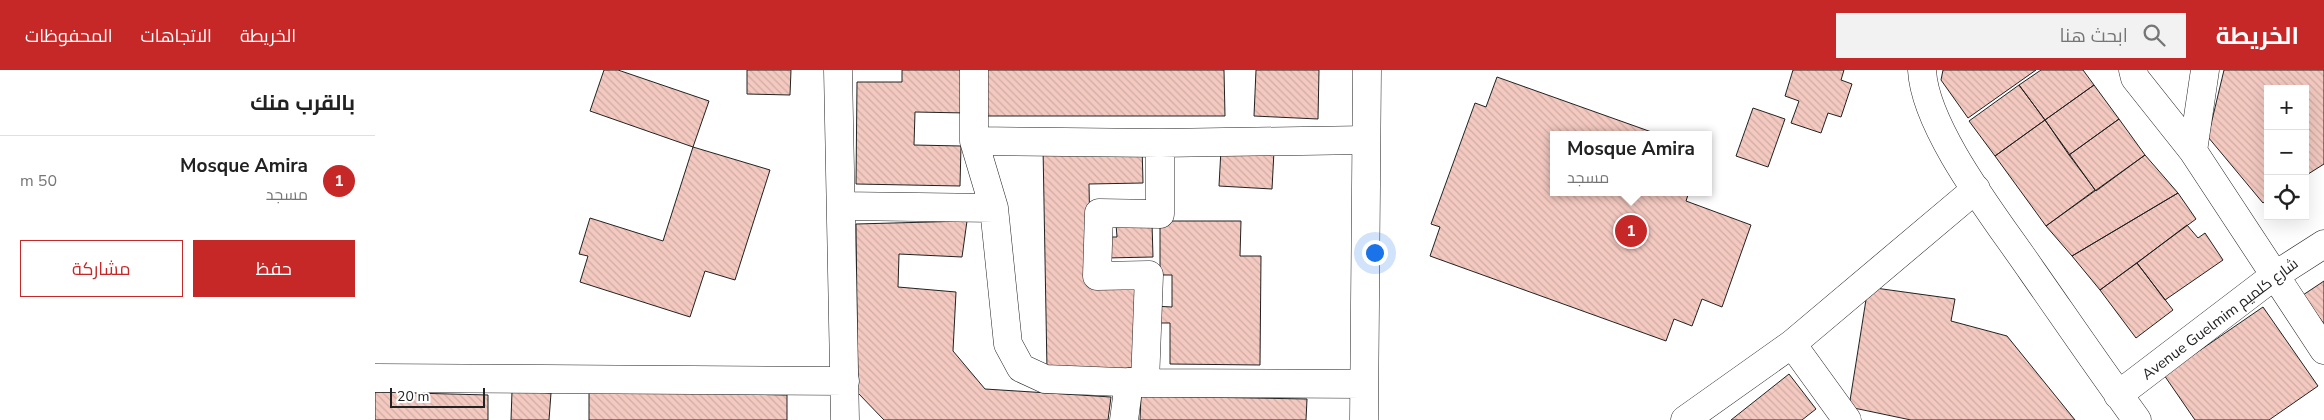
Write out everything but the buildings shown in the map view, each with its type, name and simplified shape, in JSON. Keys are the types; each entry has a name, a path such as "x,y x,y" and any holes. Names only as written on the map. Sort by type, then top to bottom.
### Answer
{"street":[{"path":"838,70 845,420"},
{"path":"974,70 974,141 994,208 1008,344 1021,368 1045,379 1137,382 1363,384"},
{"path":"1364,420 1367,70"},
{"path":"1922,70 1923,84 1938,126 1976,189 2137,420"},
{"path":"2133,70 2135,78 2193,151 2324,350"},
{"path":"2193,151 2205,70"},
{"path":"974,141 1160,143 1366,140"},
{"path":"1124,420 1137,382 1149,275 1097,276 1099,213 1160,214 1160,143"},
{"path":"1685,420 1792,344 1976,189"},
{"path":"841,206 994,208"},
{"name":"Avenue Guelmim شارع كلميم","path":"2118,395 2274,276 2324,244"},
{"path":"1792,344 1847,420"},
{"path":"375,378 845,381"}],"place":[{"name":"Mosque Amira","path":"1631,231"}]}
